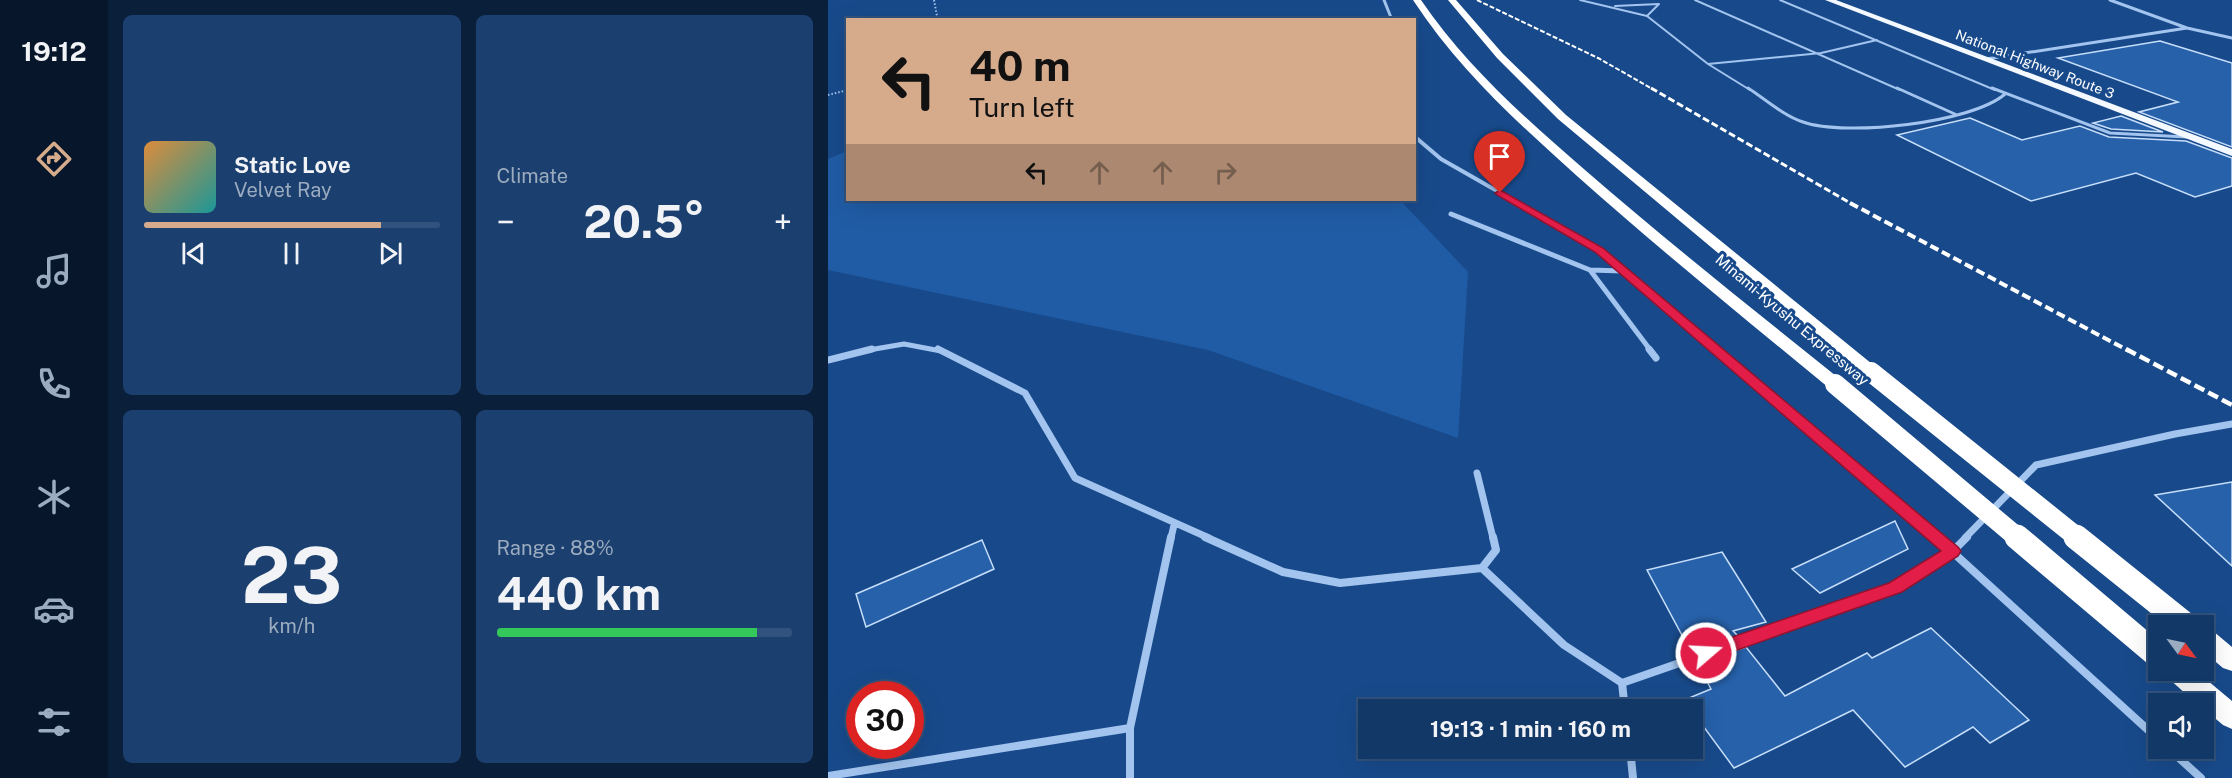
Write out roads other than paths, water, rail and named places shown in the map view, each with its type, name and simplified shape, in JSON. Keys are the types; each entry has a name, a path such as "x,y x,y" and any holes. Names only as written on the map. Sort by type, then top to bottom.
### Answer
{"highway":[{"name":"Minami-Kyushu Expressway","path":"1417,0 1432,24 1462,60 1526,124 1600,191 1835,384 2148,648"},
{"name":"Minami-Kyushu Expressway","path":"1452,0 1467,20 1562,117 1871,372 2173,615"},
{"name":"National Highway Route 3","path":"1829,0 2232,153"},
{"path":"2214,646 2232,661"},
{"path":"2189,681 2232,717"}],"street":[{"path":"1384,0 1391,18"},
{"path":"2109,0 2187,28 2232,38"},
{"path":"1986,59 2187,28"},
{"path":"1416,138 1441,159 1599,250 1953,551 2148,730"},
{"path":"1450,214 1590,270 1623,272"},
{"path":"1590,270 1656,358"},
{"path":"828,360 861,351 904,344 936,348 1024,393 1075,478 1174,525 1283,572 1340,583 1482,568 1496,550 1477,473"},
{"path":"1623,683 1895,588 1953,551 2036,465 2175,434 2232,424"},
{"path":"1131,778 1130,728 1174,525"},
{"path":"1482,568 1563,645 1623,683"},
{"path":"1623,683 1624,699"},
{"path":"828,776 1130,728"},
{"path":"1631,759 1633,778"},
{"path":"2181,759 2201,778"}],"lane":[{"path":"1580,0 1647,16 1708,64 1802,122 1837,129 1888,127 1958,115 1996,102 2005,94"},
{"path":"1695,0 1958,115"},
{"path":"1779,0 2005,94 2110,133 2191,137"},
{"path":"1609,6 1659,4 1647,16"},
{"path":"1708,64 1816,53 1877,40"}],"railway":[{"path":"1477,0 1600,59 1654,90"},
{"path":"1651,88 1852,204"},
{"path":"1850,203 2129,351"},
{"path":"2126,349 2232,405"}]}
